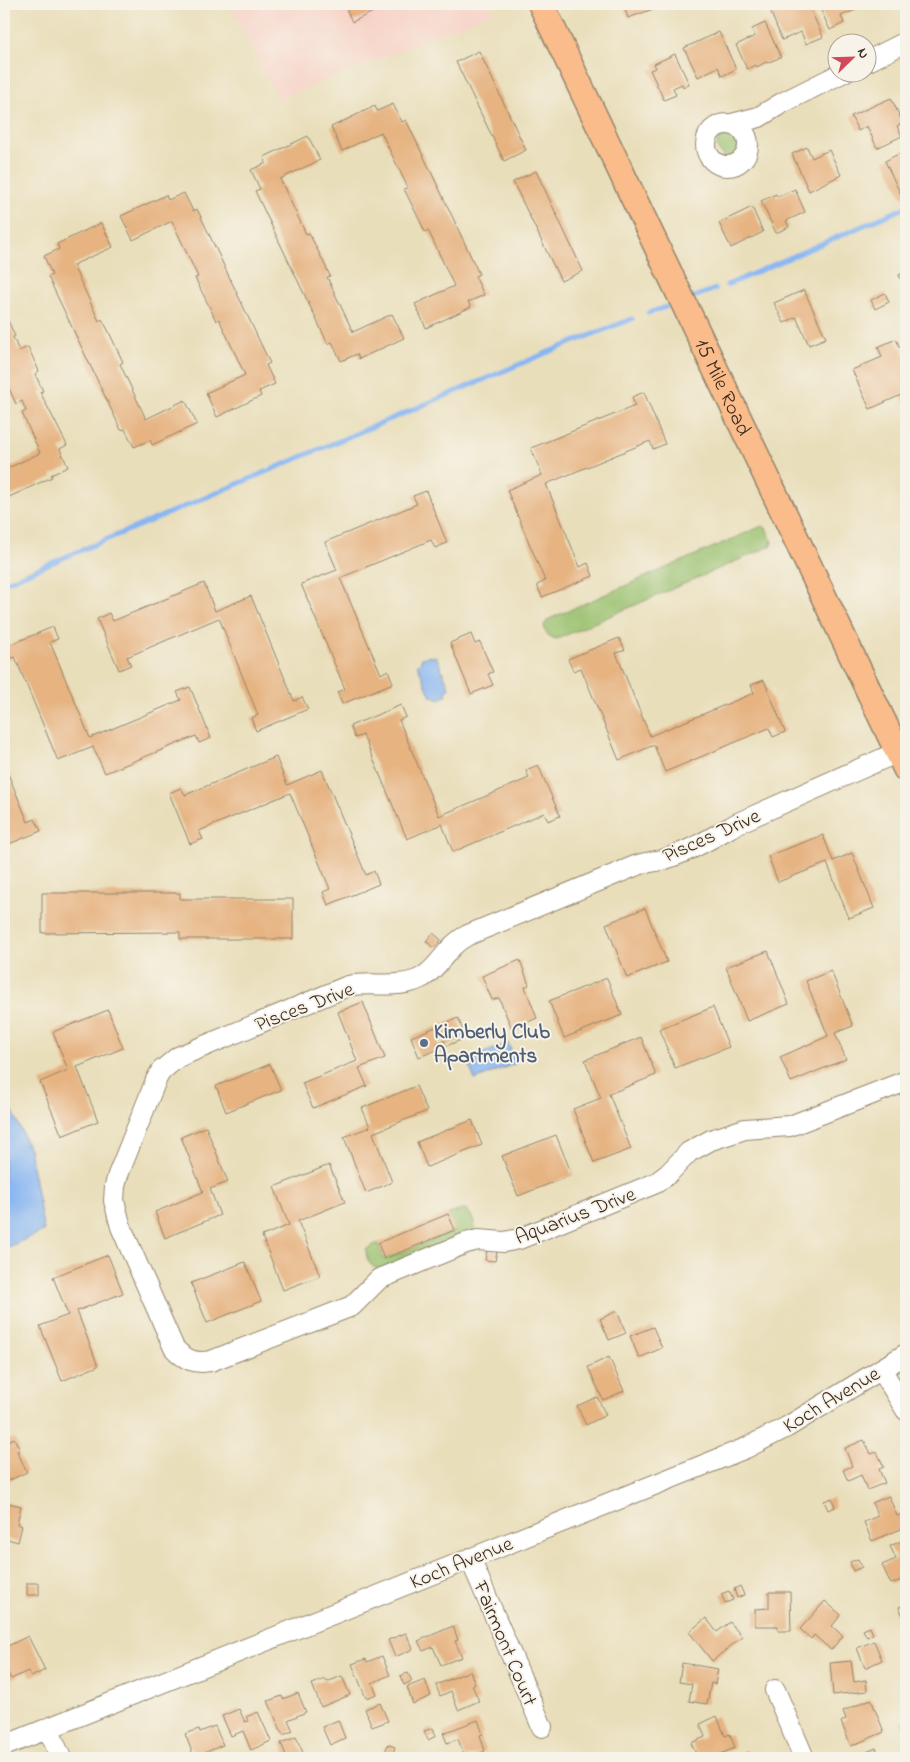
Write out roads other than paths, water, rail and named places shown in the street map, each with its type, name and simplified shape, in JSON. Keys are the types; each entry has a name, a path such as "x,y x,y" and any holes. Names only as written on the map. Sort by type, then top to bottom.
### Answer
{"main road":[{"name":"15 Mile Road","path":"541,4 902,760"}],"street":[{"path":"878,56 906,42"},
{"path":"759,118 752,129 745,157 735,166 721,166 710,158 706,144 711,131 724,124 759,118 782,103 828,80"},
{"path":"732,124 744,132 749,144"},
{"name":"Pisces Drive","path":"188,1360 180,1354 170,1340 121,1227 114,1200 118,1175 156,1080 169,1063 190,1051 348,986 403,983 415,980 430,972 455,943 468,935 644,862 664,859 714,838 738,823 902,760"},
{"name":"Aquarius Drive","path":"188,1360 211,1362 352,1306 379,1279 466,1243 478,1240 504,1242 519,1239 656,1183 689,1152 710,1140 745,1129 790,1126 906,1081"},
{"name":"Koch Avenue","path":"4,1746 746,1448 788,1427 906,1354"},
{"path":"882,1369 906,1410"},
{"name":"Fairmont Court","path":"470,1558 542,1728"},
{"path":"775,1690 804,1758"},
{"path":"48,1728 61,1758"}],"water":[{"path":"436,656 450,689 447,690 446,696 439,699 434,696 431,697 417,664 420,663 422,658"},
{"path":"508,1043 516,1063 475,1080 467,1060"},
{"path":"4,1090 29,1149 44,1231 4,1249"}],"waterway":[{"path":"727,285 906,207"},
{"path":"694,297 715,289"},
{"path":"648,313 666,307"},
{"path":"4,583 558,348 632,319"}],"place":[{"name":"Kimberly Club Apartments","path":"424,1043"}]}
